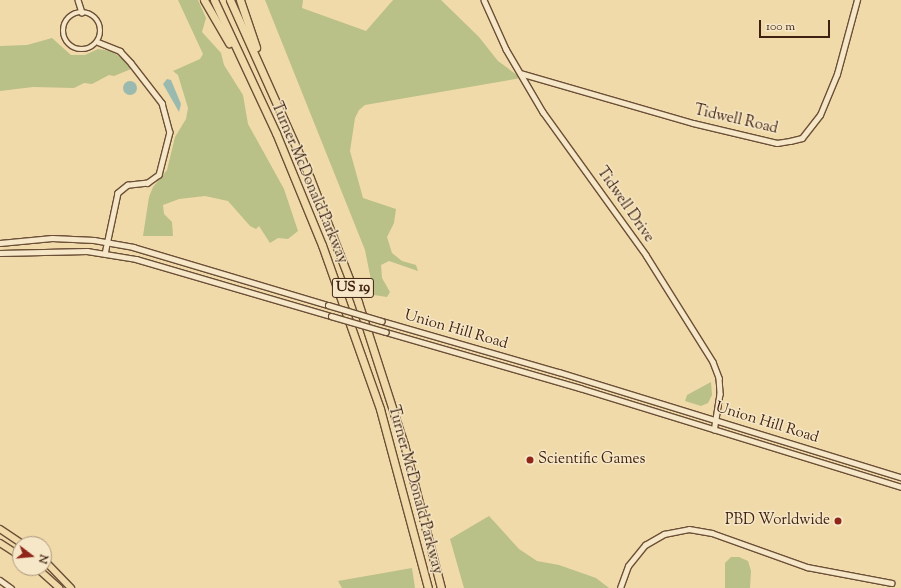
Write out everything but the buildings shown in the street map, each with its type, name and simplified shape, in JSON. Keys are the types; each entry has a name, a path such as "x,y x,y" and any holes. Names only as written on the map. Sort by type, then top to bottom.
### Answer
{"highway":[{"path":"204,0 251,78"},
{"name":"Turner McDonald Parkway","path":"214,0 251,78 308,209 363,356 401,483 428,588"},
{"name":"Turner McDonald Parkway","path":"230,0 268,80 327,218 377,356 416,486 442,588"},
{"path":"240,0 268,80"}],"main road":[{"path":"0,529 12,537"},
{"path":"0,543 12,551"},
{"path":"52,568 71,588"},
{"path":"46,576 59,588"}],"street":[{"path":"78,0 82,12 97,20 101,30 98,42 88,49 81,50 75,49 65,40 63,28 70,17 82,12"},
{"name":"Tidwell Drive","path":"484,0 520,73 543,112 646,255 710,356 720,384 717,420 714,430"},
{"name":"Tidwell Road","path":"520,73 693,123 777,143 790,141 802,138 820,115 837,74 857,0"},
{"path":"98,42 120,51 131,62 162,103 170,132 159,175 148,183 128,185 118,193 105,254"},
{"name":"Union Hill Road","path":"0,243 52,238 107,243 184,260 328,305 717,420 901,477"},
{"name":"Union Hill Road","path":"0,253 54,250 105,254 176,270 901,487"},
{"path":"620,588 628,566 645,545 669,532 689,529 712,533 807,567 892,583"},
{"path":"0,580 11,588"}],"green space":[{"path":"178,0 198,0 206,18 202,32 221,53 224,65 243,95 248,124 284,189 298,231 288,239 278,238 270,243 259,226 256,229 250,226 228,201 205,196 179,199 163,205 164,214 172,222 173,236 143,236 149,197 153,187 167,170 175,137 186,119 188,108 178,75 173,71 200,59 203,54"},
{"path":"265,0 303,0 302,8 366,31 393,0 441,0 479,37 498,61 521,78 365,105 359,110 355,118 350,151 363,198 396,209 394,223 387,237 392,253 402,261 416,265 418,271 389,261 381,265 382,278 390,292 387,297 374,295 365,250"},
{"path":"52,38 71,55 85,55 98,49 111,51 123,59 131,69 114,76 109,75 92,84 84,83 74,88 33,87 0,91 0,46 27,45"},
{"path":"711,382 712,395 708,403 701,406 685,401 687,395"},
{"path":"489,516 519,549 537,561 559,565 596,578 609,588 464,588 450,539"},
{"path":"731,557 739,557 748,561 751,571 750,588 725,588 725,563"},
{"path":"412,568 415,588 342,588 338,581"}],"water":[{"path":"167,79 171,80 181,104 179,112 163,84"},
{"path":"130,81 135,83 137,88 135,93 130,95 125,93 123,88 125,83"}],"place":[{"name":"Scientific Games","path":"530,460"},
{"name":"PBD Worldwide","path":"838,521"}]}
